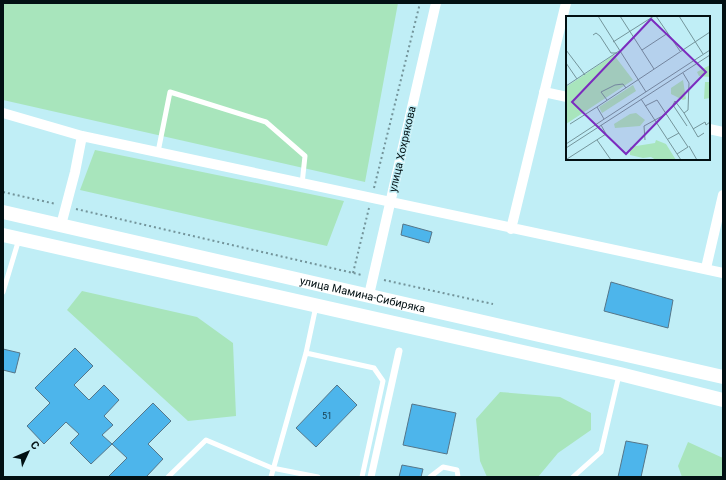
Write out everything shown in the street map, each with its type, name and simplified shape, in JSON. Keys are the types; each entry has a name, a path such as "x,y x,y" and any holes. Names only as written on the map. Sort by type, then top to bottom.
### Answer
{"main road":[{"name":"улица Мамина-Сибиряка","path":"8,213 723,377"},
{"path":"8,213 21,224 18,232 11,237"},
{"path":"43,244 37,237 36,229 47,221"},
{"name":"улица Мамина-Сибиряка","path":"11,237 620,374 723,400"}],"street":[{"name":"улица Хохрякова","path":"369,295 436,3"},
{"path":"510,229 566,3"},
{"path":"544,92 566,97"},
{"path":"3,113 82,136 510,229 706,268 723,273"},
{"path":"710,129 723,132"},
{"path":"61,225 82,136"},
{"path":"706,268 723,195"},
{"path":"371,477 399,351"}],"lane":[{"path":"158,152 170,92 266,122 305,156 302,184"},
{"path":"3,292 11,237"},
{"path":"271,477 272,468 306,353 316,305"},
{"path":"306,353 374,368 383,382 362,477"},
{"path":"573,477 601,452 620,374"},
{"path":"168,477 206,440 272,468 318,477"},
{"path":"430,477 443,467 457,470 458,477"}],"path":[{"path":"3,192 353,273 420,3"},
{"path":"373,278 493,304"}],"green space":[{"path":"3,3 398,3 365,182 3,100"},
{"path":"95,150 344,201 327,246 80,190"},
{"path":"82,291 197,317 233,343 236,416 188,421 67,310"},
{"path":"500,392 560,397 591,413 591,430 558,453 538,477 487,477 480,461 476,419"},
{"path":"688,442 723,458 723,477 682,477 678,466"}],"building":[{"path":"403,224 432,232 429,243 401,235"},
{"path":"611,282 673,300 668,328 604,311"},
{"path":"75,348 93,366 74,385 89,400 104,385 119,400 104,416 113,425 102,435 112,444 91,464 70,443 79,434 66,422 44,444 27,426 50,403 35,388"},
{"path":"3,349 20,353 15,373 3,370"},
{"path":"337,385 357,405 316,447 296,428"},
{"path":"153,403 171,421 148,444 163,459 146,477 108,477 127,458 112,444"},
{"path":"412,404 456,413 447,454 403,445"},
{"path":"626,441 648,445 641,477 618,477"},
{"path":"402,465 423,469 421,477 399,477"}]}
